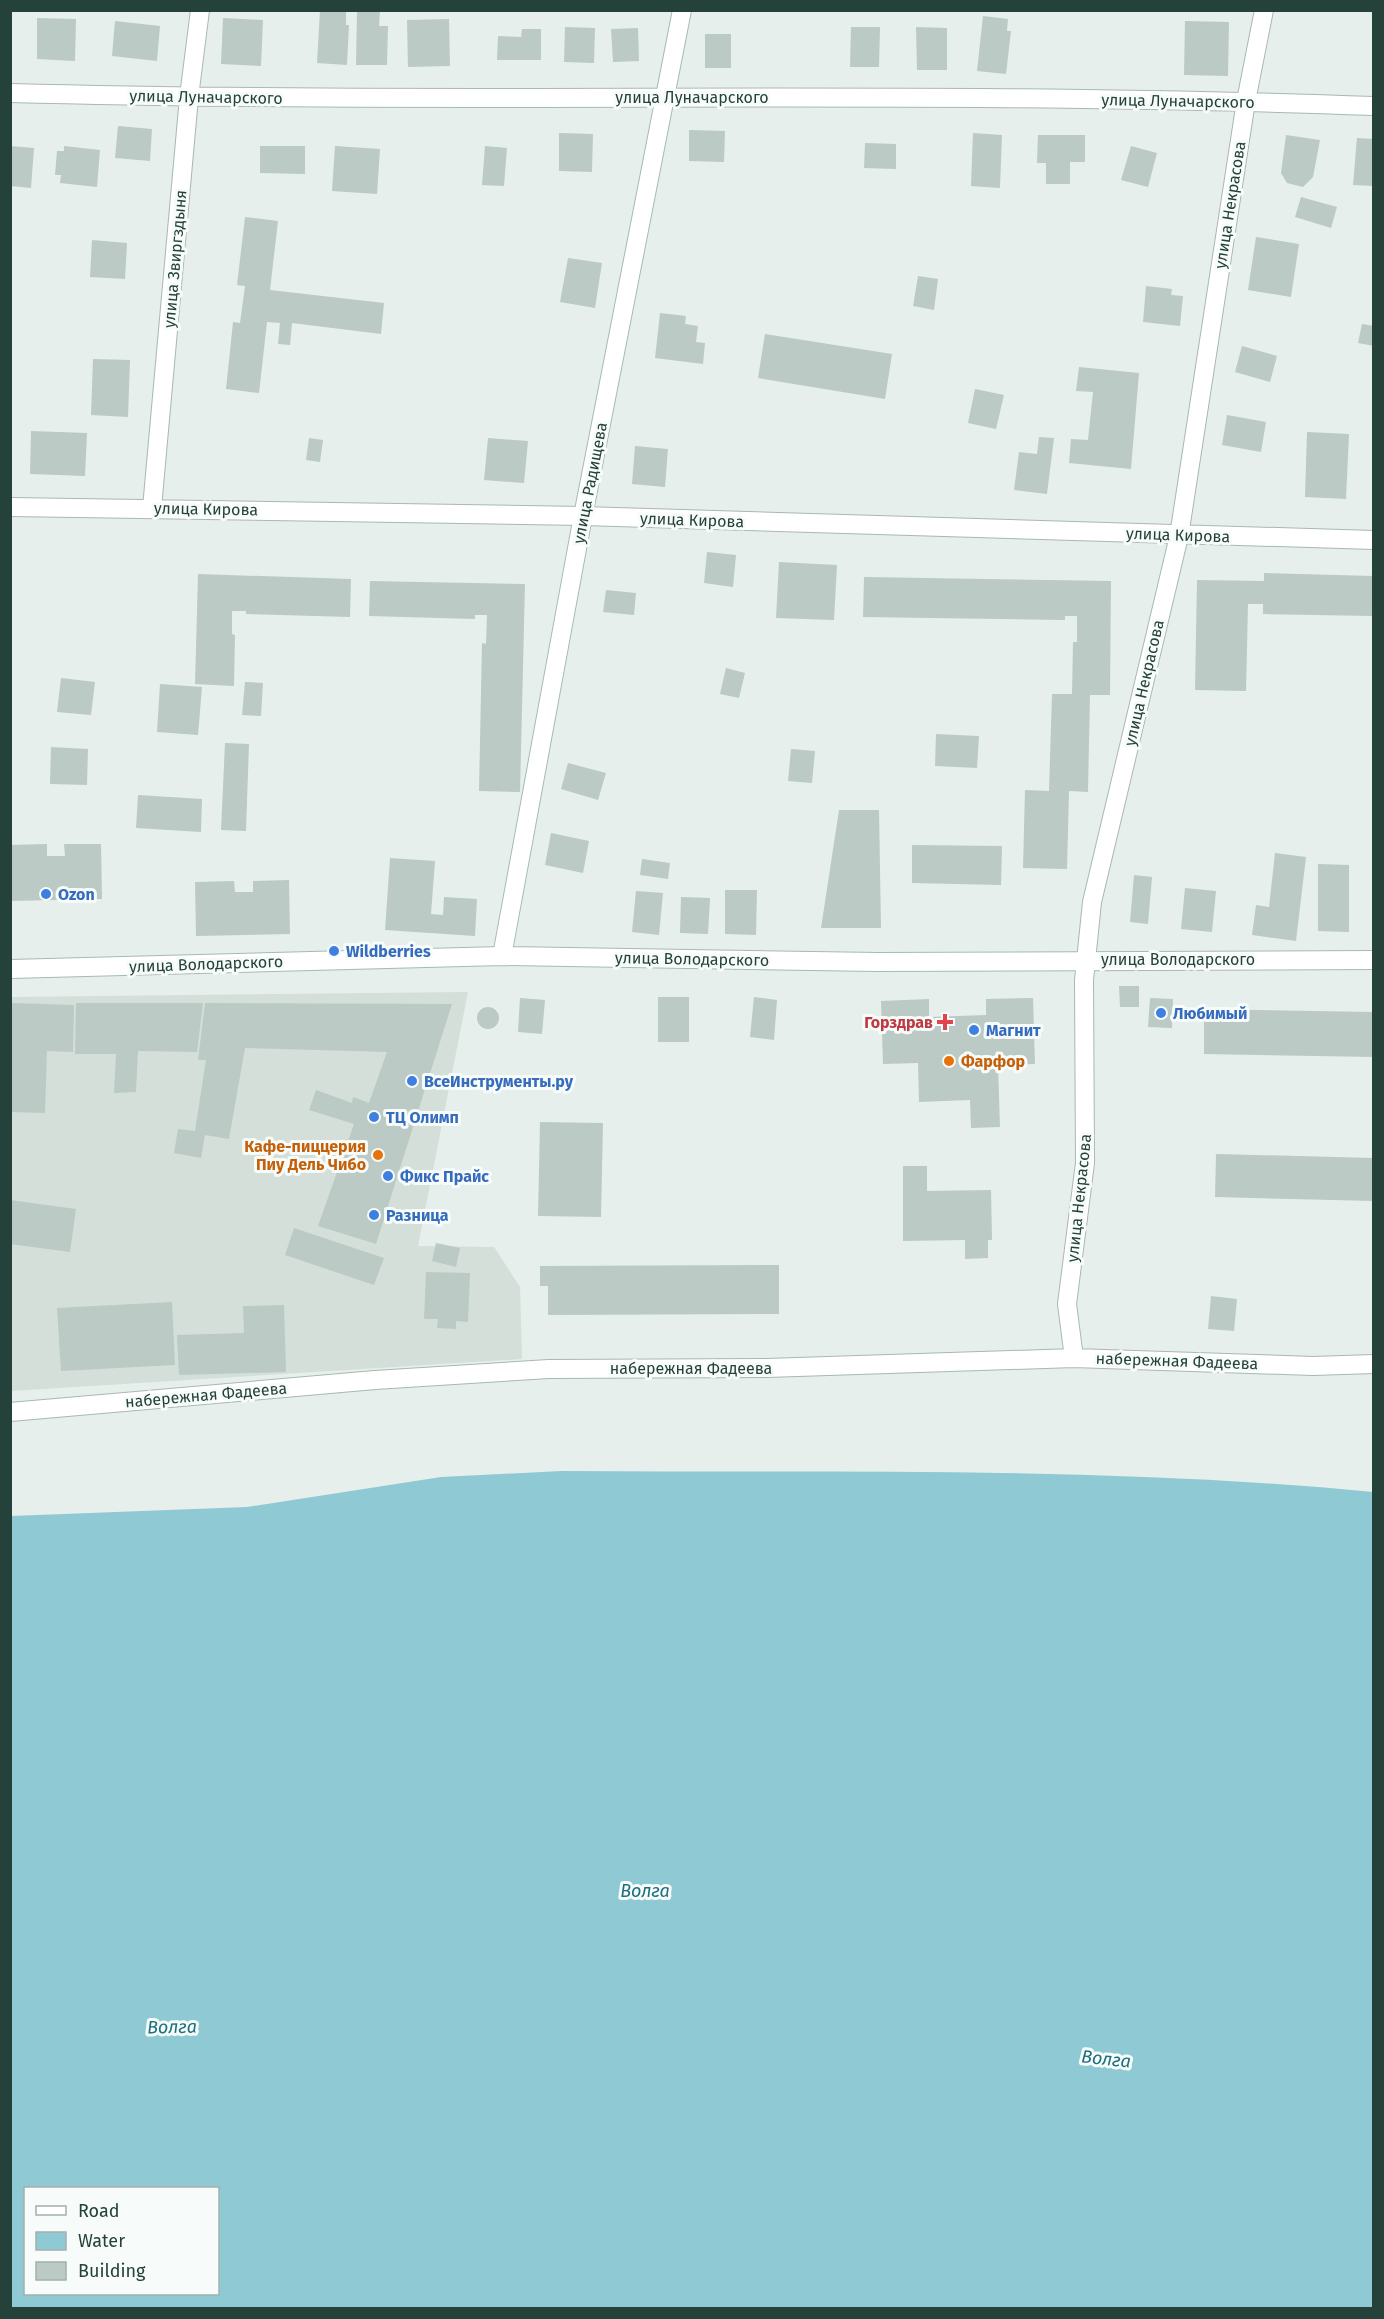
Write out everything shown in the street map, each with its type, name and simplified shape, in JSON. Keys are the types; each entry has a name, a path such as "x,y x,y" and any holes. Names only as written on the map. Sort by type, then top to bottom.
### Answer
{"street":[{"name":"улица Звиргздыня","path":"152,508 189,98 200,10"},
{"name":"улица Радищева","path":"502,956 583,516 667,97 682,10"},
{"name":"улица Некрасова","path":"1074,1358 1067,1304 1085,1163 1086,959 1092,902 1179,536 1246,101 1264,10"},
{"name":"улица Луначарского","path":"10,93 189,98 667,97 1246,101 1374,106"},
{"name":"улица Кирова","path":"10,507 583,516 1179,536 1374,540"},
{"name":"улица Володарского","path":"10,969 502,956 878,962 1086,959 1374,960"},
{"name":"набережная Фадеева","path":"10,1412 375,1380 549,1369 767,1368 1074,1358 1313,1366 1374,1364"}],"shaded area":[{"path":"468,992 418,1246 494,1247 520,1287 522,1359 11,1391 11,997"}],"water":[{"name":"Волга","path":"561,1471 1069,1474 1171,1478 1373,1492 1373,2308 11,2308 11,1516 247,1507 441,1477"}],"building":[{"path":"320,10 346,12 346,25 349,25 347,65 317,63"},
{"path":"357,10 380,10 379,26 388,26 387,65 356,65"},
{"path":"983,16 1008,19 1007,31 1011,31 1006,74 977,71"},
{"path":"37,18 76,19 75,61 37,59"},
{"path":"223,18 263,20 261,66 221,64"},
{"path":"449,19 450,66 408,67 407,20"},
{"path":"115,21 160,26 157,61 112,56"},
{"path":"1185,21 1229,22 1228,76 1184,75"},
{"path":"565,27 595,28 594,63 564,62"},
{"path":"851,27 880,27 879,67 850,67"},
{"path":"916,27 947,28 947,70 917,70"},
{"path":"638,28 639,61 613,62 611,29"},
{"path":"522,29 541,29 541,60 497,60 498,36 521,37"},
{"path":"705,34 731,34 731,68 705,68"},
{"path":"118,126 152,129 150,161 115,158"},
{"path":"689,130 725,131 724,162 689,161"},
{"path":"559,133 593,134 592,172 559,171"},
{"path":"973,133 1002,135 1000,188 971,186"},
{"path":"1038,135 1085,135 1085,162 1070,162 1070,184 1046,184 1046,163 1037,163"},
{"path":"1286,135 1320,140 1313,177 1303,187 1287,183 1281,173"},
{"path":"1357,138 1374,139 1374,186 1353,185"},
{"path":"865,143 896,144 896,169 864,168"},
{"path":"10,146 34,148 31,188 10,186"},
{"path":"64,146 100,150 97,187 60,183 61,175 55,175 57,151 64,151"},
{"path":"260,146 305,146 305,174 260,173"},
{"path":"335,146 380,149 377,194 332,191"},
{"path":"485,146 507,148 504,186 482,185"},
{"path":"1131,146 1157,153 1148,187 1121,180"},
{"path":"1301,197 1337,207 1331,228 1295,217"},
{"path":"245,217 278,221 270,290 384,303 381,334 292,323 290,345 278,344 280,323 267,322 259,393 226,389 233,322 240,323 245,286 237,285"},
{"path":"1256,237 1299,244 1291,297 1248,290"},
{"path":"92,240 127,243 125,279 90,277"},
{"path":"568,258 602,263 595,308 560,302"},
{"path":"918,276 938,279 934,310 913,306"},
{"path":"1146,286 1172,289 1171,295 1183,296 1180,326 1143,322"},
{"path":"660,313 686,316 685,324 698,326 696,342 705,343 703,364 655,358"},
{"path":"1362,324 1374,326 1374,346 1358,343"},
{"path":"765,334 892,354 885,399 758,378"},
{"path":"1242,346 1277,356 1270,382 1235,372"},
{"path":"93,359 130,360 128,417 91,415"},
{"path":"1079,367 1139,373 1131,469 1069,463 1071,439 1088,440 1093,392 1076,391"},
{"path":"975,389 1004,395 996,429 968,423"},
{"path":"1227,415 1266,422 1261,452 1222,445"},
{"path":"31,431 87,433 85,476 30,474"},
{"path":"1307,432 1349,434 1346,499 1305,497"},
{"path":"1039,437 1054,438 1047,494 1014,490 1019,452 1037,454"},
{"path":"309,438 323,440 320,462 306,460"},
{"path":"488,438 528,441 524,483 484,480"},
{"path":"635,446 668,449 665,487 632,484"},
{"path":"707,552 736,555 733,587 704,583"},
{"path":"779,562 837,565 834,620 776,618"},
{"path":"1264,573 1374,576 1374,616 1263,614 1263,604 1248,604 1246,691 1195,690 1197,580 1264,581"},
{"path":"198,574 351,579 350,617 246,614 246,611 232,611 232,634 235,635 234,686 195,684"},
{"path":"864,577 1111,581 1110,695 1090,695 1088,792 1069,791 1067,869 1023,868 1025,790 1049,791 1052,694 1072,694 1073,642 1077,642 1077,616 1065,616 1065,620 863,617"},
{"path":"370,581 525,584 520,792 479,791 482,643 486,644 487,615 475,615 475,619 369,616"},
{"path":"606,590 636,593 634,615 603,612"},
{"path":"726,668 745,673 739,698 720,694"},
{"path":"61,678 95,682 91,715 57,712"},
{"path":"245,682 263,683 261,716 242,715"},
{"path":"160,684 202,687 198,735 157,732"},
{"path":"936,734 979,736 977,768 935,766"},
{"path":"225,743 249,744 246,831 221,830"},
{"path":"51,747 88,749 87,785 50,784"},
{"path":"791,749 815,751 812,783 788,781"},
{"path":"568,763 606,773 598,800 561,789"},
{"path":"138,795 202,799 201,832 136,828"},
{"path":"839,810 879,810 881,928 821,928"},
{"path":"551,833 589,841 583,873 545,865"},
{"path":"47,844 47,856 65,856 64,844 101,844 102,899 10,901 10,845"},
{"path":"912,845 1002,846 1001,885 912,883"},
{"path":"1275,853 1306,857 1296,941 1252,935 1256,905 1269,907"},
{"path":"390,858 435,861 431,914 443,915 444,897 477,899 475,936 385,930"},
{"path":"642,859 670,863 668,879 640,875"},
{"path":"1318,864 1349,865 1349,932 1318,931"},
{"path":"1134,875 1152,877 1148,924 1130,922"},
{"path":"289,880 290,934 196,936 195,882 234,881 235,892 253,892 253,881"},
{"path":"1185,888 1216,891 1212,932 1181,929"},
{"path":"725,890 757,890 756,935 725,934"},
{"path":"636,891 663,893 659,935 632,932"},
{"path":"681,897 710,898 708,934 680,933"},
{"path":"1119,986 1139,986 1139,1007 1120,1007"},
{"path":"658,997 689,997 689,1042 658,1042"},
{"path":"754,997 777,1000 774,1040 750,1037"},
{"path":"520,998 545,1000 542,1034 518,1032"},
{"path":"1033,998 1035,1064 998,1065 1000,1127 971,1128 970,1100 919,1102 918,1063 883,1064 881,1001 929,999 929,1017 986,1015 986,999"},
{"name":"Любимый","path":"1150,998 1173,999 1172,1028 1148,1027"},
{"path":"11,1003 74,1005 73,1052 47,1051 45,1113 10,1112"},
{"path":"76,1003 203,1003 197,1052 138,1051 136,1092 114,1093 116,1054 75,1054"},
{"path":"205,1003 452,1004 376,1244 318,1226 354,1124 309,1110 316,1090 352,1103 353,1097 369,1103 387,1052 245,1048 229,1139 205,1135 201,1158 174,1153 178,1129 195,1131 206,1060 198,1060"},
{"path":"488,1007 496,1010 499,1018 496,1026 488,1029 480,1026 477,1018 480,1010"},
{"path":"1204,1009 1374,1012 1374,1057 1204,1054"},
{"path":"540,1122 603,1123 601,1217 538,1216"},
{"path":"1216,1154 1374,1158 1374,1201 1215,1197"},
{"path":"903,1166 927,1166 927,1191 991,1190 992,1240 988,1240 988,1258 965,1259 965,1240 903,1241"},
{"path":"10,1200 76,1209 70,1252 10,1244"},
{"path":"294,1228 384,1258 374,1285 285,1255"},
{"path":"436,1243 460,1248 456,1267 432,1261"},
{"path":"779,1265 779,1314 548,1315 548,1286 540,1286 540,1266"},
{"path":"426,1272 470,1273 468,1322 456,1321 456,1329 437,1328 438,1319 424,1319"},
{"path":"1211,1296 1237,1299 1234,1331 1208,1329"},
{"path":"172,1302 175,1365 61,1371 57,1308"},
{"path":"284,1305 286,1372 179,1375 177,1335 244,1333 243,1306"}],"place":[{"name":"Ozon","path":"46,894"},
{"name":"Wildberries","path":"334,951"},
{"name":"Любимый","path":"1161,1013"},
{"name":"Горздрав","path":"945,1022"},
{"name":"Магнит","path":"974,1030"},
{"name":"Фарфор","path":"949,1061"},
{"name":"ВсеИнструменты.ру","path":"412,1081"},
{"name":"ТЦ Олимп","path":"374,1117"},
{"name":"Кафе-пиццерия Пиу Дель Чибо","path":"378,1155"},
{"name":"Фикс Прайс","path":"388,1176"},
{"name":"Разница","path":"374,1215"}]}
